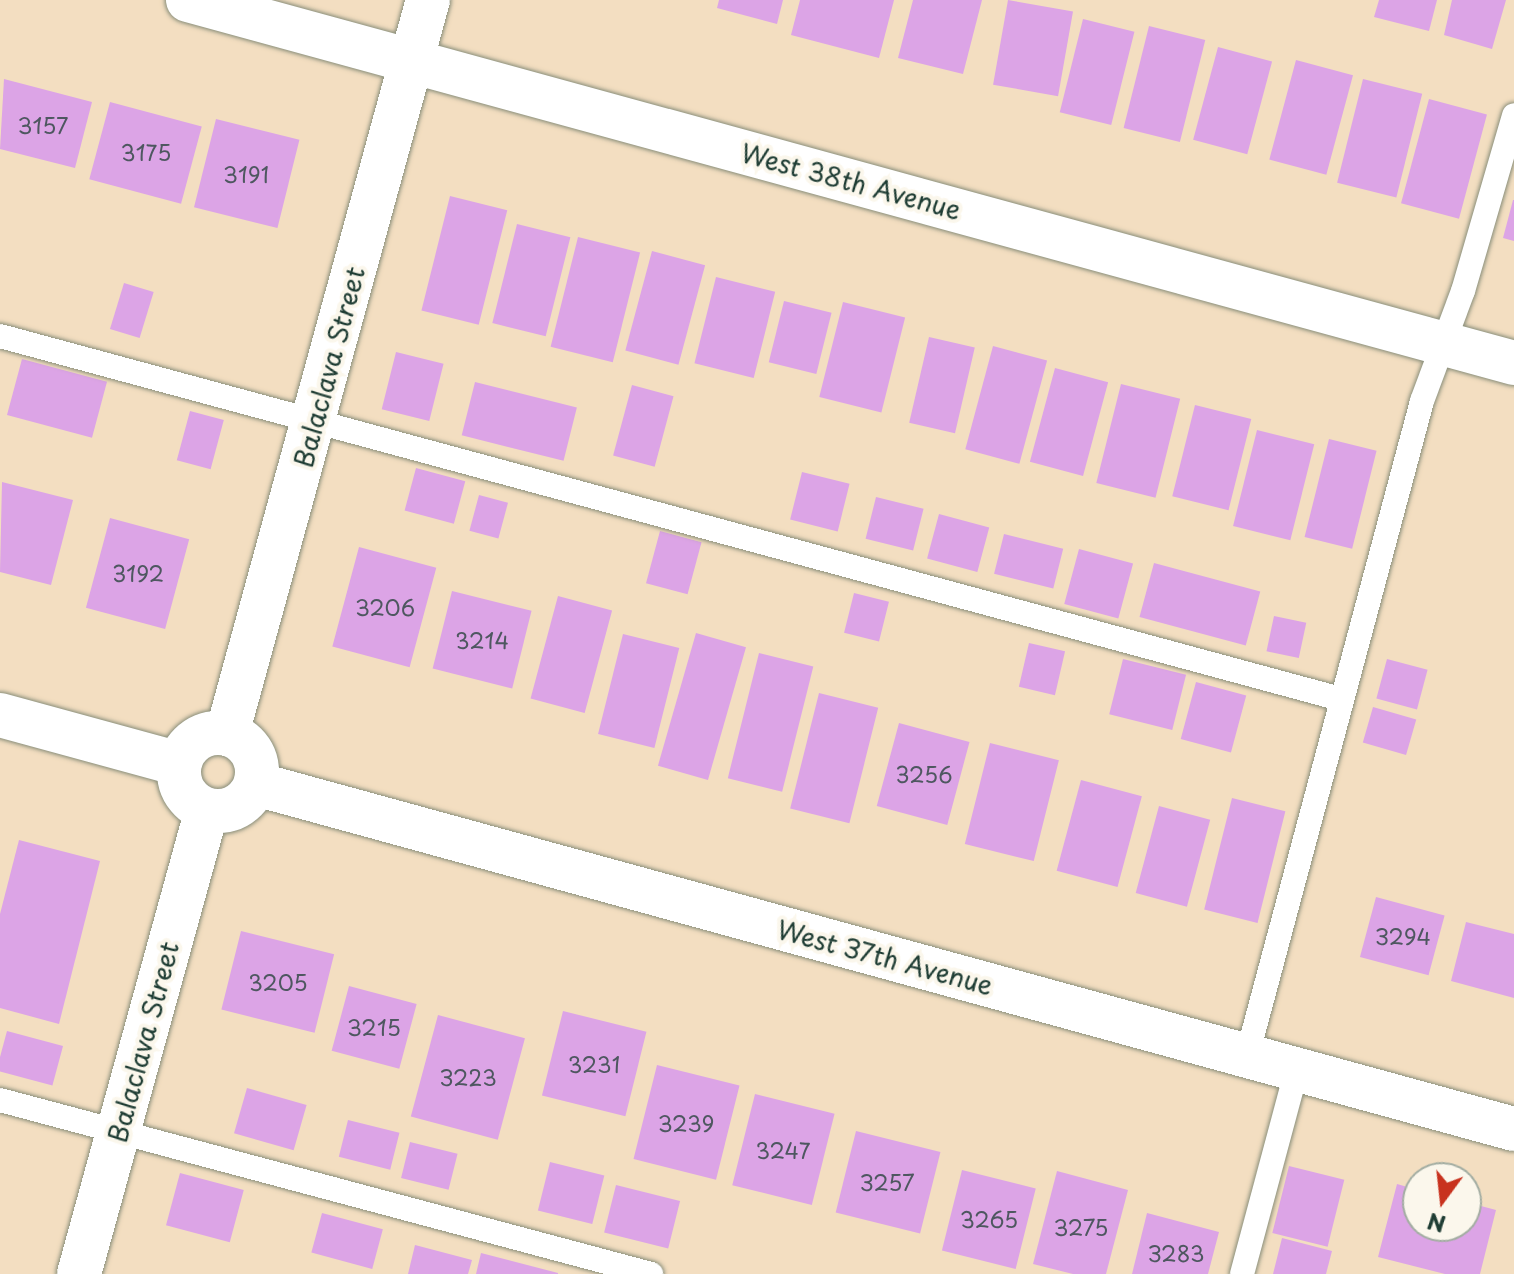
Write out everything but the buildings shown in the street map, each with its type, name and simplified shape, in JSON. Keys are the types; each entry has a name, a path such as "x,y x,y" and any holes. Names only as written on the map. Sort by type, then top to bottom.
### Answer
{"street":[{"name":"West 38th Avenue","path":"188,0 1514,363"},
{"name":"Balaclava Street","path":"227,734 316,419 428,0"},
{"path":"0,715 179,764"},
{"path":"227,734 252,752 256,784 237,807 207,810 184,793 179,764 197,738 227,734"},
{"name":"West 37th Avenue","path":"256,784 1514,1129"},
{"name":"Balaclava Street","path":"79,1274 207,810"}],"lane":[{"path":"1247,1056 1422,401 1443,344 1514,115"},
{"path":"0,336 316,419 1341,699"},
{"path":"1242,1274 1297,1069"},
{"path":"0,1100 651,1274"}]}
